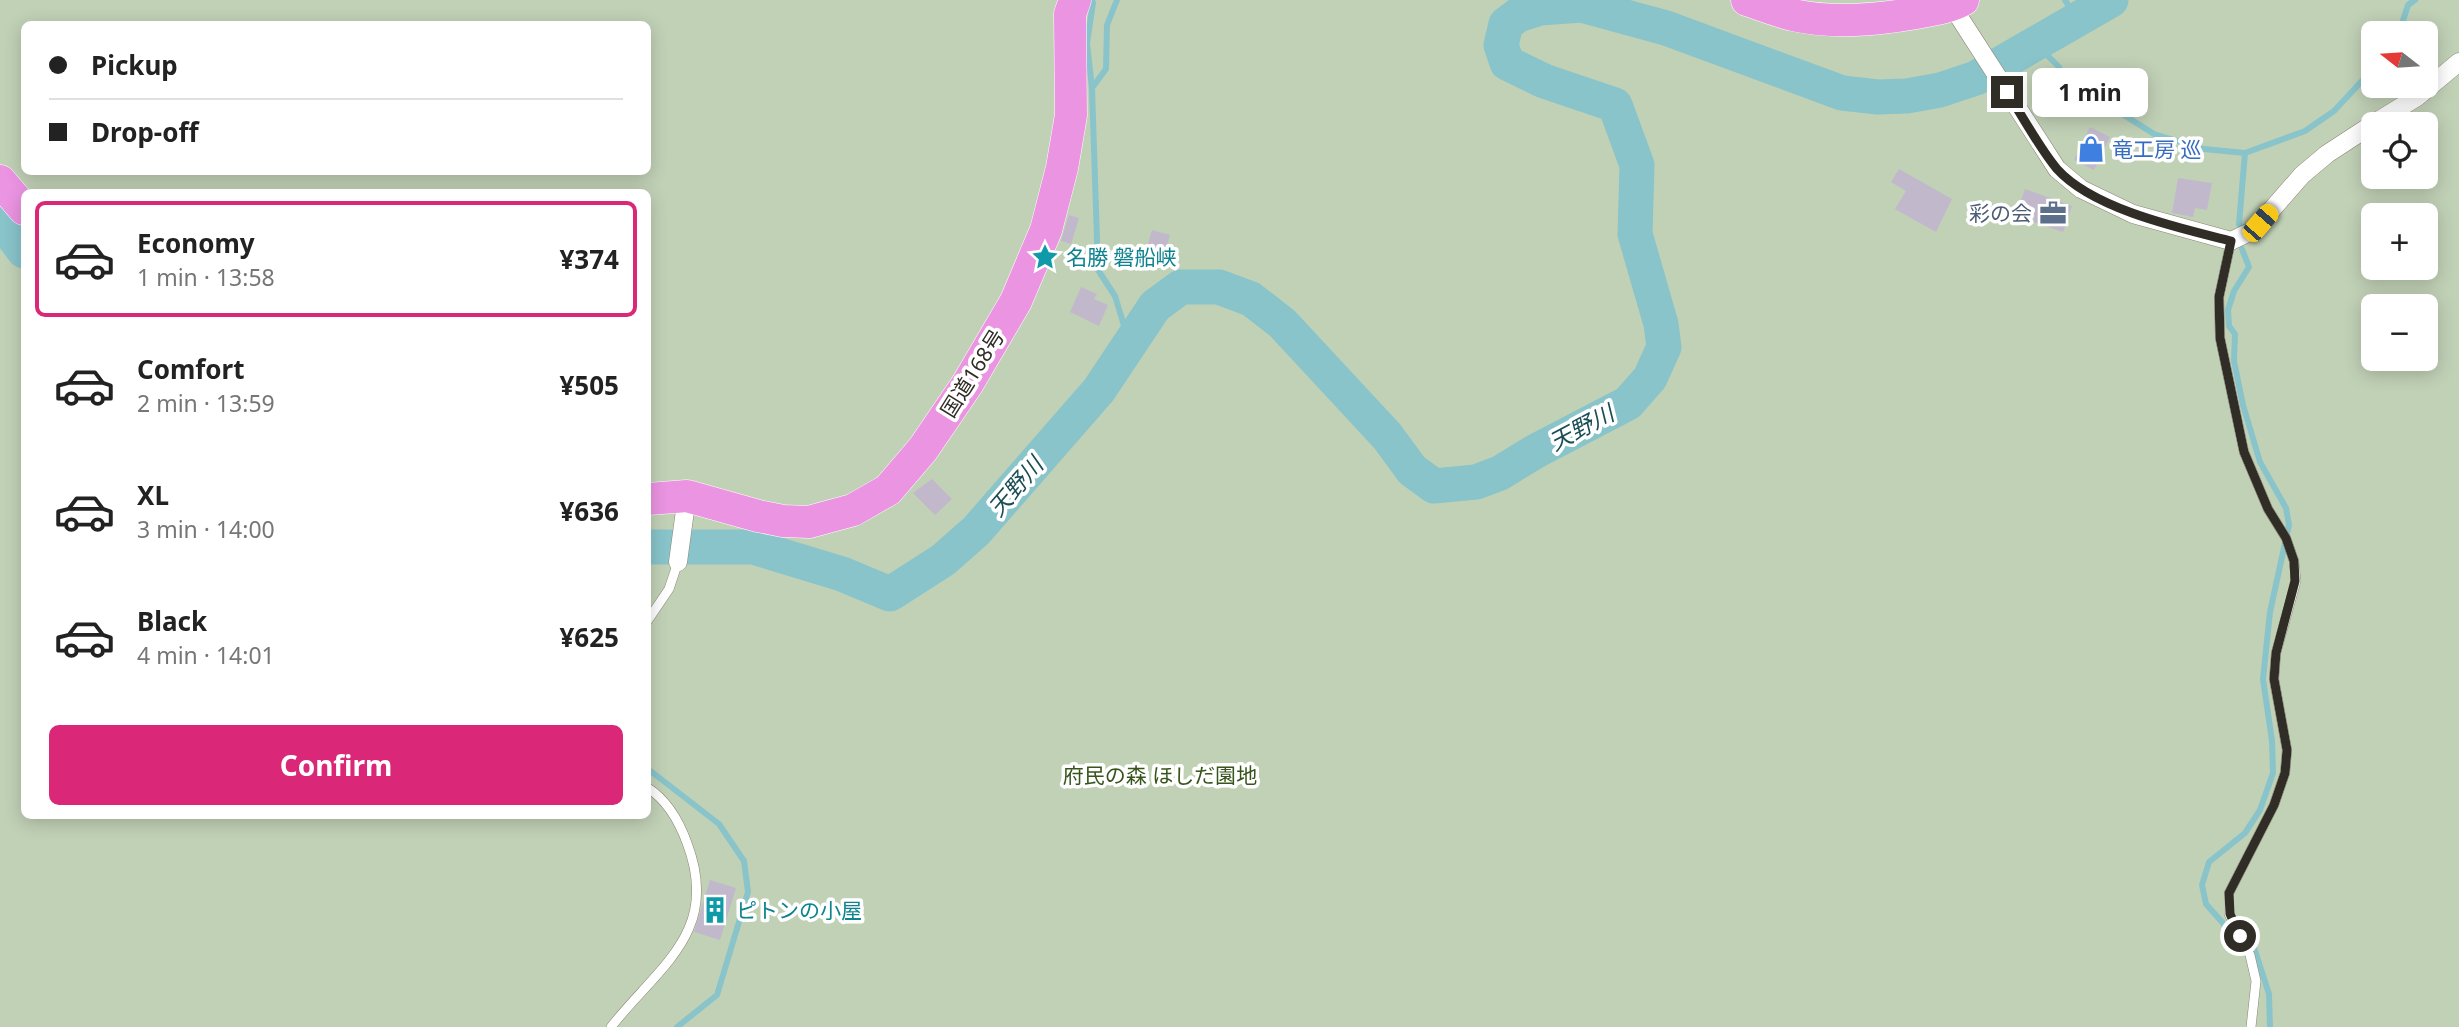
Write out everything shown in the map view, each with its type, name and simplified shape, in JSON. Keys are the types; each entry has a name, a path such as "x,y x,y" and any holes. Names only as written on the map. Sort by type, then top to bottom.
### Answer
{"highway":[{"name":"国道168号","path":"651,499 783,521 809,522 853,510 888,490 923,449 968,383 1016,301 1046,230 1062,168 1071,115 1070,14 1075,0"},
{"path":"1747,0 1793,15 1840,20 1883,19 1955,2"},
{"path":"0,181 21,206"}],"street":[{"path":"1955,2 1970,33 2057,169 2081,189 2133,214 2231,241 2254,230 2302,175 2327,153 2361,132"},
{"path":"2393,112 2417,97 2459,62"},
{"path":"678,562 686,505"}],"lane":[{"path":"2231,241 2219,297 2220,338 2244,452 2268,509 2286,538 2294,561 2295,581 2276,653 2274,679 2287,750 2285,773 2274,805 2229,893 2230,914 2250,955 2256,981 2251,1027"},
{"path":"651,616 669,589 678,562"},
{"path":"611,1027 683,944 696,902 698,880 680,824 658,795 651,790"}],"green space":[{"name":"府民の森 ほしだ園地","path":"0,0 2459,0 2459,1027 0,1027"}],"building":[{"path":"2090,127 2110,137 2094,170 2074,160"},
{"path":"1899,169 1952,199 1936,232 1895,209 1906,191 1891,182"},
{"path":"2178,178 2212,183 2207,210 2195,208 2193,217 2172,213"},
{"path":"2025,189 2072,206 2063,232 2033,222 2035,215 2018,209"},
{"path":"1069,215 1079,218 1071,244 1061,241"},
{"path":"1152,230 1170,235 1164,255 1146,250"},
{"path":"1081,287 1097,294 1094,299 1108,305 1099,326 1070,312"},
{"path":"932,479 952,499 935,515 913,493"},
{"name":"ピトンの小屋","path":"710,880 736,888 720,940 694,932"}],"waterway":[{"path":"1092,0 1087,43 1092,88 1098,270 1115,296 1129,342"},
{"path":"1092,88 1106,69 1107,25 1117,0"},
{"path":"2065,0 2077,20"},
{"name":"天野川","path":"651,547 753,547 842,574 890,594 943,560 976,531 1099,390 1155,306 1181,287 1219,287 1251,299 1282,323 1387,436 1412,470 1434,486 1476,482 1500,473 1628,403 1650,378 1664,347 1661,324 1635,234 1637,165 1615,105 1544,81 1507,63 1501,45 1506,24 1518,15 1540,8 1582,5 1666,28 1842,93 1878,97 1907,96 1940,90 1976,78 2111,0"},
{"path":"2403,21 2408,5 2415,0"},
{"path":"2037,45 2059,67"},
{"path":"2089,93 2154,134 2204,149 2245,153 2305,131 2334,111 2361,82"},
{"path":"2239,224 2245,153"},
{"name":"天野川","path":"0,219 21,247"},
{"path":"2242,249 2249,267 2234,291 2228,310 2229,326 2235,334 2234,361 2243,405 2260,462 2286,508 2289,525 2270,612 2263,679 2272,741 2273,773 2260,810 2245,833 2209,862 2202,885 2206,904 2230,931 2248,929 2269,994 2270,1027"},
{"path":"651,771 719,824 744,861 748,892 717,995 677,1027"}],"place":[{"name":"竜工房 巡","path":"2091,149"},
{"name":"彩の会","path":"2053,213"},
{"name":"名勝 磐船峡","path":"1045,257"},
{"name":"ピトンの小屋","path":"715,910"}],"route":[{"path":"2007,92 2057,169 2081,189 2133,214 2231,241 2219,297 2220,338 2244,452 2268,509 2286,538 2294,561 2295,581 2276,653 2274,679 2287,750 2285,773 2274,805 2229,893 2230,914 2240,936"}]}
